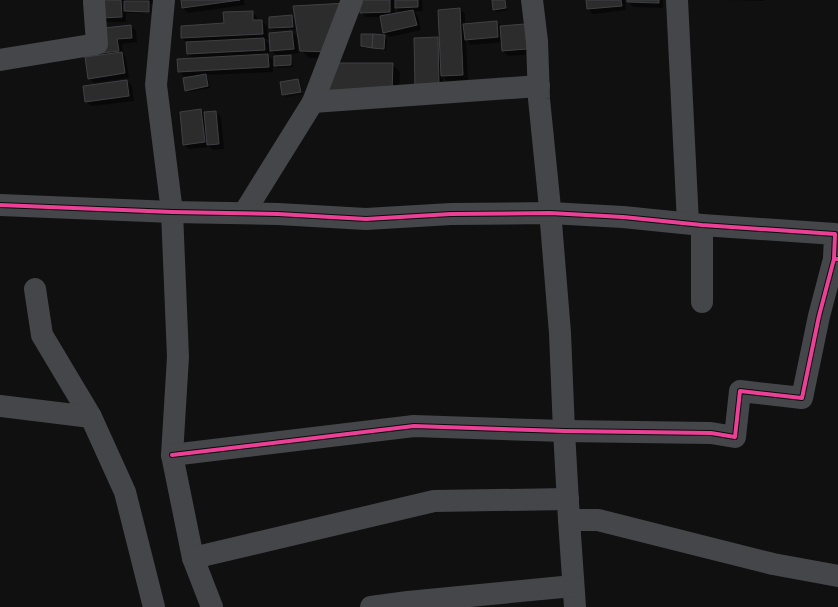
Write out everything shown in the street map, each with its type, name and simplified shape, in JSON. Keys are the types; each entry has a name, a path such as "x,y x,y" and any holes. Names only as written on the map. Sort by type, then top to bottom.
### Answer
{"street":[{"path":"164,0 156,85 172,212 178,358 172,455 193,558 212,607"},
{"path":"244,213 313,102 352,0"},
{"path":"371,607 408,602 574,597 560,333 539,99 537,41 532,0"},
{"path":"677,0 702,302"},
{"path":"0,60 97,44 94,2"},
{"path":"313,102 539,86"},
{"path":"0,205 172,212 244,213 366,219 451,214 550,213 622,217 835,234 836,259 818,316 802,398 740,391 735,437 711,433 564,431 414,426 172,455"},
{"path":"36,289 42,335 91,417 125,492 154,607"},
{"path":"0,406 91,417"},
{"path":"193,558 434,501 568,499"},
{"path":"569,520 598,520 773,564 838,576"}],"building":[{"path":"100,0 121,0 122,17 101,18"},
{"path":"181,0 240,0 182,8"},
{"path":"359,0 390,0 390,12 360,13"},
{"path":"395,0 418,0 418,7 395,8"},
{"path":"492,0 505,0 506,8 493,10"},
{"path":"586,0 621,0 622,6 587,9"},
{"path":"627,0 659,0 659,3 627,2"},
{"path":"124,1 149,1 149,12 124,11"},
{"path":"347,3 330,52 300,51 293,6"},
{"path":"460,8 463,75 441,76 438,10"},
{"path":"413,10 417,25 383,33 380,16"},
{"path":"253,11 253,20 262,20 263,34 181,38 181,26 224,23 223,12"},
{"path":"292,15 293,27 269,28 269,17"},
{"path":"497,21 498,37 465,40 463,24"},
{"path":"525,24 527,49 502,51 500,26"},
{"path":"131,25 132,38 117,39 119,51 102,53 104,28"},
{"path":"292,31 294,49 270,51 269,33"},
{"path":"361,34 373,34 372,48 361,46"},
{"path":"373,34 385,35 384,49 372,48"},
{"path":"438,37 439,86 415,87 414,38"},
{"path":"264,38 265,50 187,54 186,42"},
{"path":"122,52 125,73 88,79 85,57"},
{"path":"268,54 269,67 178,72 177,59"},
{"path":"291,55 291,65 274,66 274,56"},
{"path":"331,63 393,63 392,92 323,90"},
{"path":"206,74 208,86 185,91 183,78"},
{"path":"298,79 301,92 282,95 280,82"},
{"path":"127,80 129,96 85,102 83,86"},
{"path":"201,109 205,142 183,145 180,112"},
{"path":"216,111 219,144 207,145 204,112"}],"cycle path":[{"path":"0,205 172,212 278,214 366,219 451,214 550,213 623,217 702,225 835,234 834,259 838,259"},
{"path":"172,455 414,426 564,431 711,433 735,437 740,391 802,398 819,316 834,259"}]}
